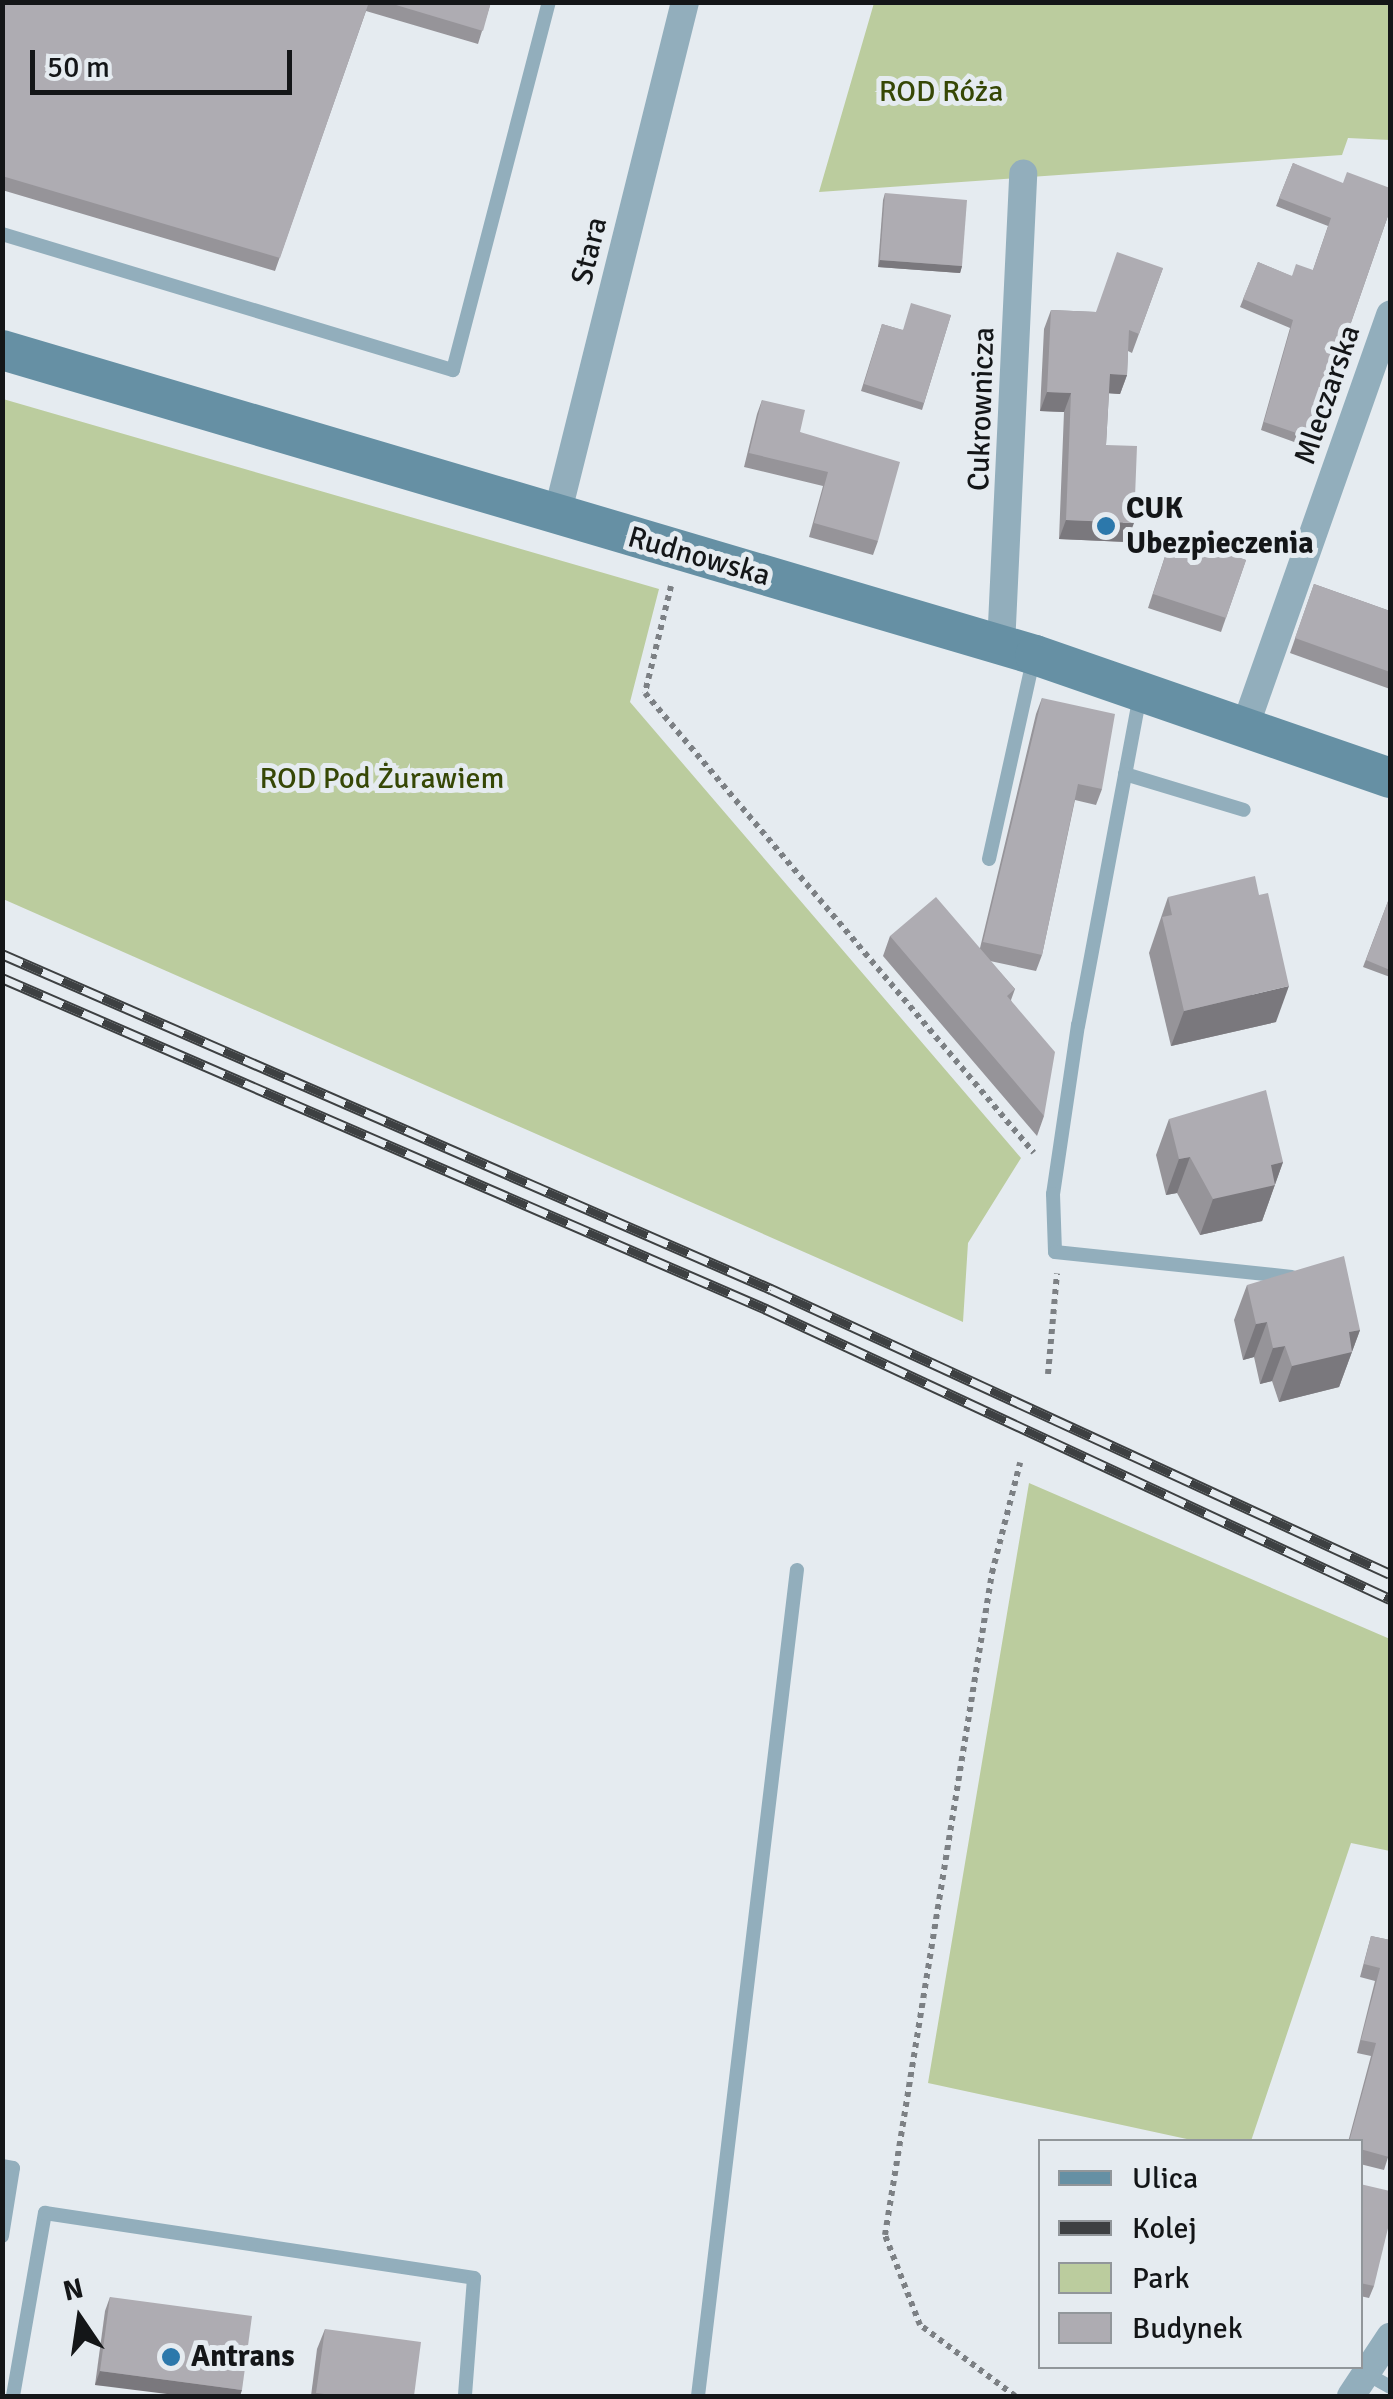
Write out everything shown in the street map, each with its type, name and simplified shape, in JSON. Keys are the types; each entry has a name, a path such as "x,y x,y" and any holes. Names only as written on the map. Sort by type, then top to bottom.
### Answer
{"main road":[{"name":"Rudnowska","path":"2,350 1018,650 1246,724 1390,778"}],"street":[{"name":"Stara","path":"557,515 685,2"},
{"name":"Cukrownicza","path":"1018,650 1023,174"},
{"name":"Mleczarska","path":"1246,724 1390,315"},
{"path":"1370,2386 1390,2337"}],"lane":[{"path":"2,234 454,370 549,2"},
{"path":"989,859 1018,650"},
{"path":"1142,690 1055,1178 1055,1252 1292,1276"},
{"path":"1125,774 1244,810"},
{"path":"698,2396 797,1570"},
{"path":"2,2166 13,2168 2,2236"},
{"path":"14,2396 46,2213 474,2278 464,2396"}],"path":[{"path":"680,551 645,693 1055,1178"},
{"path":"1048,1374 1055,1252"},
{"path":"1015,2396 920,2326 885,2235 992,1572 1020,1463"}],"green space":[{"name":"ROD Róża","path":"874,3 1390,3 1390,140 1348,138 1342,155 819,192"},
{"name":"ROD Pod Żurawiem","path":"3,399 659,589 630,702 1021,1158 968,1243 963,1322 3,899"},
{"path":"1029,1483 1390,1639 1390,1851 1351,1843 1252,2139 1187,2139 928,2083"}],"building":[{"path":"2,2 369,2 280,258 2,176"},
{"path":"386,2 491,2 483,31"},
{"path":"1293,163 1343,183 1347,172 1390,188 1390,210 1311,438 1264,422 1293,320 1243,299 1258,262 1292,276 1296,264 1313,270 1331,218 1279,198"},
{"path":"885,193 967,200 962,266 880,260"},
{"path":"1117,252 1163,268 1139,334 1129,330 1127,375 1110,374 1106,445 1137,446 1134,523 1066,520 1071,393 1047,392 1051,310 1096,312"},
{"path":"911,303 951,315 924,403 864,384 882,324 903,330"},
{"path":"762,400 805,410 800,432 900,462 878,541 814,523 828,472 749,453"},
{"path":"1172,535 1246,560 1226,618 1153,594"},
{"path":"1314,584 1390,611 1390,672 1295,638"},
{"path":"1042,698 1115,714 1102,789 1078,784 1042,955 983,942"},
{"path":"1255,876 1259,895 1268,893 1289,986 1184,1011 1162,917 1172,915 1168,897"},
{"path":"1390,896 1390,970 1366,960"},
{"path":"936,897 1015,989 1007,996 1055,1052 1044,1116 890,936"},
{"path":"1266,1090 1283,1162 1271,1165 1275,1185 1213,1199 1190,1157 1179,1159 1169,1119"},
{"path":"1344,1256 1360,1330 1349,1332 1352,1352 1292,1366 1285,1346 1273,1348 1267,1322 1256,1324 1247,1285"},
{"path":"1371,1936 1390,1940 1389,2157 1363,2150 1363,2139 1350,2139 1376,2043 1361,2040 1380,1968 1364,1964"},
{"path":"1363,2185 1390,2191 1390,2220 1374,2286 1363,2284"},
{"name":"Antrans","path":"110,2297 252,2316 242,2390 100,2371"},
{"path":"325,2329 421,2342 414,2396 316,2393"}],"railway":[{"path":"2,954 771,1289 1390,1574"},
{"path":"2,978 766,1309 1390,1599"}],"place":[{"name":"CUK Ubezpieczenia","path":"1106,526"},
{"name":"Antrans","path":"171,2357"}]}
